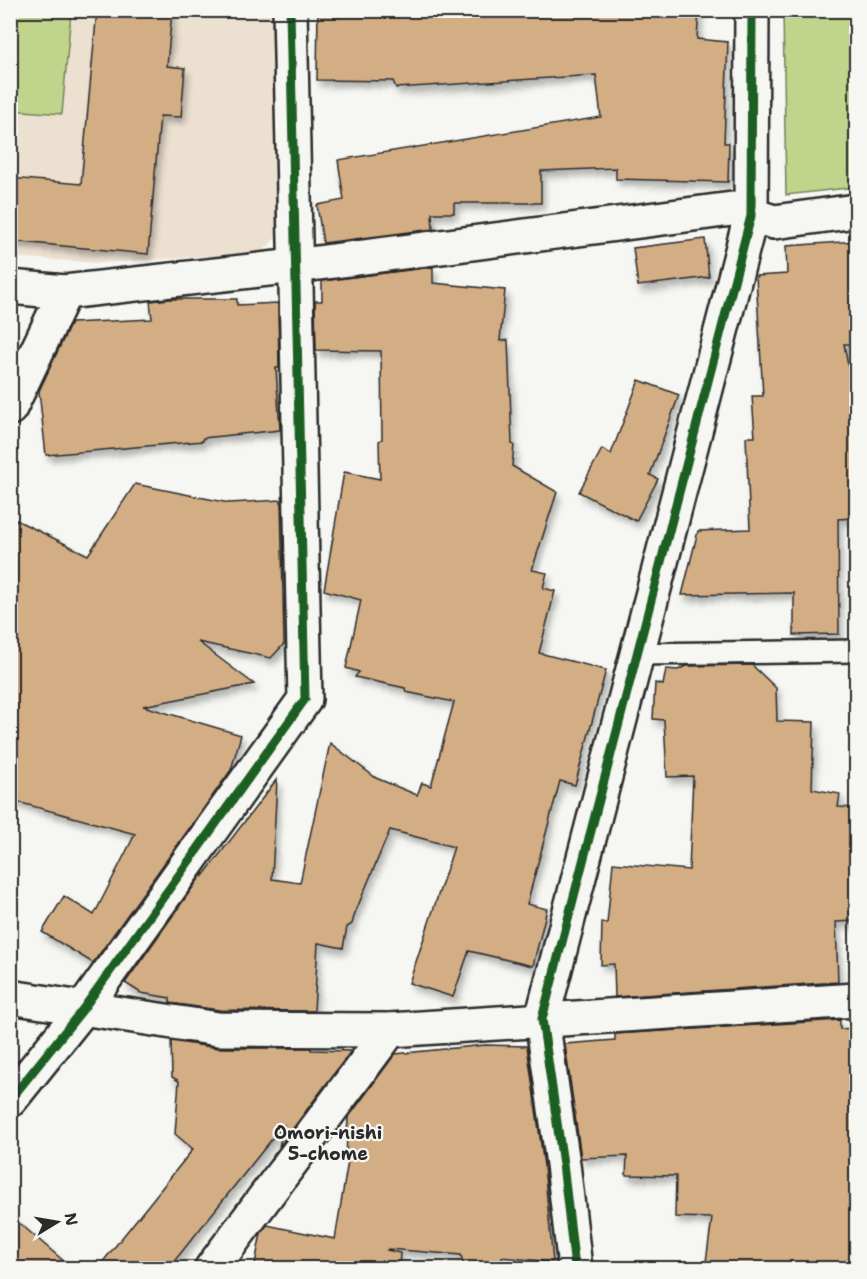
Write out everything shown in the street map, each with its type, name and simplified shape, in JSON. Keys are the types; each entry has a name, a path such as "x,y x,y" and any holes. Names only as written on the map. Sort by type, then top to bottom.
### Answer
{"street":[{"path":"10,1100 83,1009 305,699 290,10"},
{"path":"575,1269 565,1175 542,1019 751,216 752,10"},
{"path":"10,287 65,292 295,266 732,209 774,222 856,211"},
{"path":"10,408 65,292"},
{"path":"10,997 218,1029 390,1030 856,1000"},
{"path":"212,1269 390,1030"}],"lane":[{"path":"637,654 856,651"}],"shaded area":[{"path":"10,11 273,11 278,236 261,253 100,263 11,257"}],"green space":[{"path":"10,11 71,11 62,114 11,110"},
{"path":"783,11 856,11 856,187 786,195"}],"building":[{"path":"97,10 172,10 167,66 185,68 181,117 160,116 148,254 10,241 10,178 81,184"},
{"path":"318,10 699,10 697,39 728,42 724,143 729,143 728,182 616,179 616,168 541,171 541,203 454,203 454,213 432,213 433,229 323,243 317,205 344,200 338,160 601,117 596,75 396,88 393,81 317,80"},
{"path":"705,239 709,277 638,286 633,248"},
{"path":"856,241 856,344 844,344 856,408 856,518 838,519 839,634 794,635 794,593 682,595 698,531 750,529 746,437 755,437 752,396 763,396 756,276 787,274 786,246"},
{"path":"433,267 433,283 505,290 500,341 508,340 512,444 514,445 512,466 557,492 532,570 547,573 543,588 555,591 539,653 606,670 575,785 560,781 527,904 547,909 533,966 469,951 453,997 409,983 454,847 390,830 352,924 347,927 343,948 318,943 314,1011 219,1010 170,1003 170,998 141,993 125,983 203,873 203,876 277,779 272,879 300,883 330,743 376,778 417,795 422,783 431,786 454,702 406,692 405,688 355,677 359,672 346,668 361,600 324,590 344,472 380,479 381,351 316,350 315,301 322,301 322,281"},
{"path":"237,299 237,305 278,303 279,368 276,368 280,430 203,438 203,441 46,455 39,391 71,323 152,319 150,301"},
{"path":"639,380 679,395 650,475 658,479 636,521 579,492 602,449 611,454"},
{"path":"135,484 229,503 281,500 284,644 271,658 198,642 254,684 143,706 241,735 231,770 93,963 42,932 64,896 94,915 135,834 10,800 10,517 88,555"},
{"path":"752,665 776,688 777,721 814,722 812,789 840,794 838,807 856,808 854,848 856,921 836,922 838,982 615,997 614,964 601,965 602,922 607,924 613,863 689,870 693,776 667,777 664,720 653,719 655,683 663,685 666,669 678,670 686,666"},
{"path":"840,1020 840,1029 856,1028 856,1231 847,1269 705,1269 712,1218 675,1217 676,1176 626,1175 627,1156 581,1158 565,1044 615,1040 615,1034"},
{"path":"171,1041 218,1048 311,1048 311,1050 351,1051 279,1147 284,1124 168,1269 97,1269 193,1149 175,1134 179,1081 172,1077"},
{"path":"485,1045 527,1046 544,1166 553,1262 502,1257 501,1269 464,1267 461,1255 388,1249 400,1253 399,1269 254,1269 261,1233 267,1225 335,1239 349,1155 346,1154 348,1118 395,1054"},
{"path":"10,1215 73,1269 10,1269"}],"cycle path":[{"path":"10,1100 83,1009 305,699 290,10"},
{"path":"575,1268 542,1019 751,216 752,10"}],"district":[{"name":"Omori-nishi 5-chome","path":"328,1143"}]}
